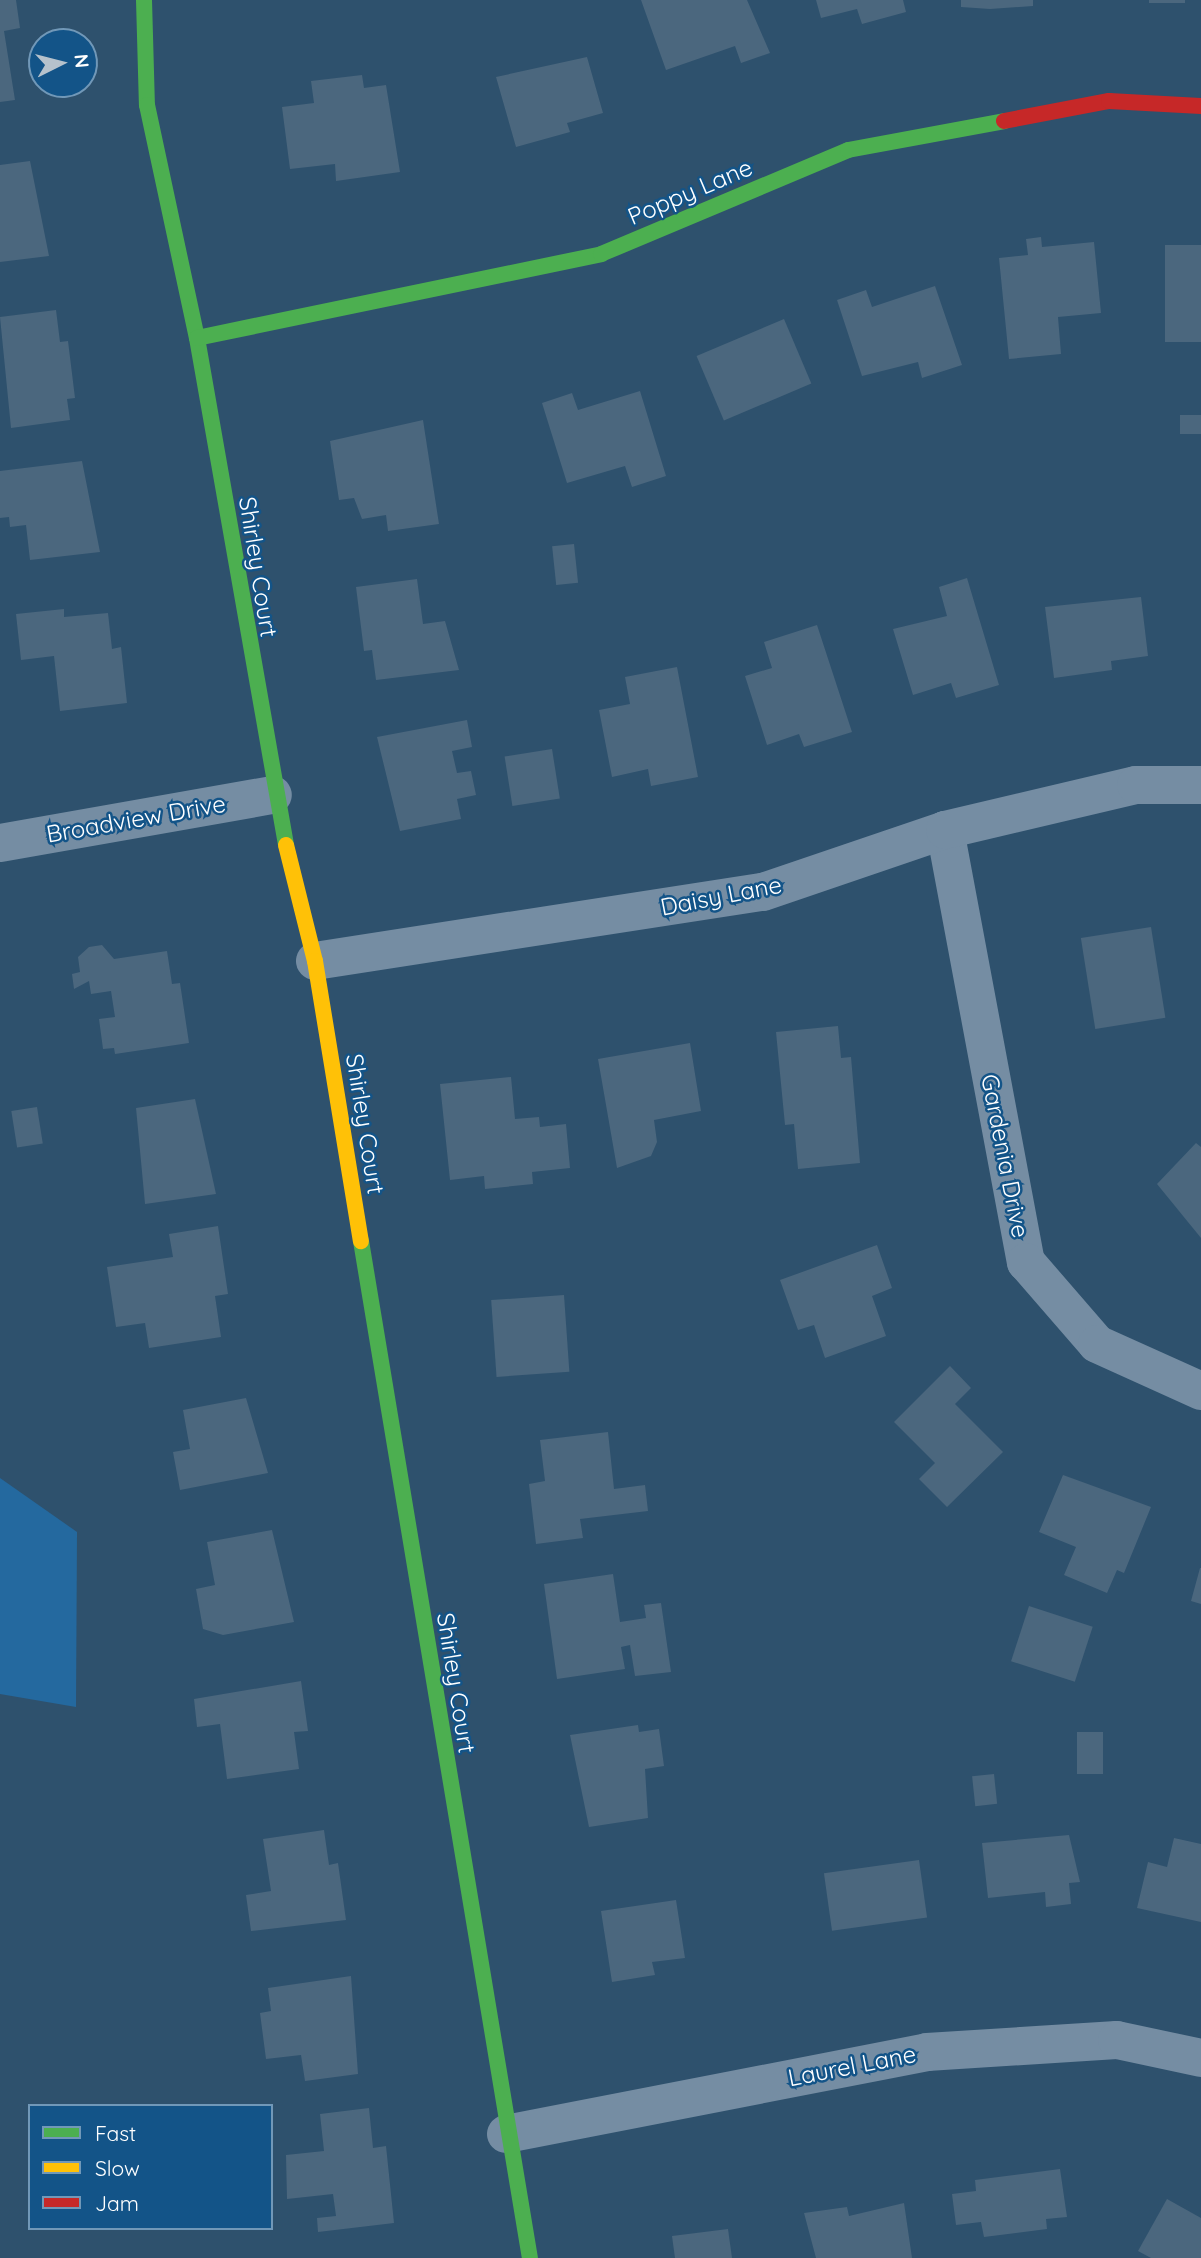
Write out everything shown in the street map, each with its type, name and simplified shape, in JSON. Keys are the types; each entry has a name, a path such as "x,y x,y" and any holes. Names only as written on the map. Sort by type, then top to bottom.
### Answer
{"street":[{"name":"Shirley Court","path":"144,0 148,105 197,338 273,795 315,961 506,2134 530,2258"},
{"name":"Poppy Lane","path":"197,338 601,254 848,150 1110,101 1201,106"},
{"name":"Daisy Lane","path":"315,961 763,892 945,830 1136,785 1201,785"},
{"name":"Broadview Drive","path":"0,843 273,795"},
{"name":"Gardenia Drive","path":"945,830 1026,1262 1097,1344 1201,1391"},
{"name":"Laurel Lane","path":"506,2134 928,2052 1117,2040 1201,2058"}],"shaded area":[{"path":"0,1478 77,1532 76,1707 0,1694"}],"building":[{"path":"0,0 16,0 20,28 4,31 15,100 0,102"},
{"path":"641,0 747,0 770,53 741,63 735,46 666,70"},
{"path":"816,0 903,0 906,12 862,24 857,9 821,18"},
{"path":"961,0 1033,0 1033,6 990,9 961,7"},
{"path":"1149,0 1185,0 1185,3 1149,3"},
{"path":"587,57 603,113 567,123 570,132 516,147 496,77"},
{"path":"362,75 364,88 386,85 400,172 336,181 335,164 290,169 282,107 314,103 311,81"},
{"path":"30,161 49,256 0,262 0,165"},
{"path":"1041,237 1042,247 1094,242 1101,313 1058,317 1061,354 1009,359 999,258 1028,255 1026,239"},
{"path":"1165,245 1201,245 1201,342 1165,342"},
{"path":"935,286 962,365 922,378 918,362 862,376 837,300 866,290 872,307"},
{"path":"56,310 60,342 68,341 75,398 67,399 70,420 11,428 0,317"},
{"path":"784,319 811,383 724,421 697,356"},
{"path":"640,391 666,476 632,487 625,466 567,483 542,403 572,393 578,410"},
{"path":"1180,415 1201,415 1201,434 1180,434"},
{"path":"423,420 439,524 388,531 386,515 362,519 354,498 339,500 330,441"},
{"path":"82,461 100,552 30,560 26,525 10,527 9,517 0,518 0,471"},
{"path":"574,544 578,583 556,585 552,546"},
{"path":"967,578 999,685 956,698 951,683 913,695 893,629 947,616 939,587"},
{"path":"417,579 423,624 445,621 459,670 376,680 372,650 364,651 356,587"},
{"path":"1141,597 1148,656 1111,661 1112,670 1054,678 1045,607"},
{"path":"64,609 64,617 108,613 112,649 121,647 127,703 60,711 54,656 21,660 16,614"},
{"path":"817,625 852,732 804,747 799,734 767,745 745,676 772,668 764,642"},
{"path":"677,667 698,777 651,786 648,769 612,777 599,710 630,704 625,677"},
{"path":"467,720 472,747 452,751 457,773 471,771 476,795 457,799 461,819 400,831 377,737"},
{"path":"552,749 560,798 512,806 505,757"},
{"path":"1151,927 1165,1018 1095,1029 1081,938"},
{"path":"102,945 114,959 167,951 172,984 180,983 189,1043 115,1054 114,1048 103,1049 99,1019 115,1017 111,991 91,994 89,981 74,989 72,974 80,972 78,957 89,947"},
{"path":"838,1026 841,1058 851,1057 860,1163 798,1169 794,1124 785,1125 776,1032"},
{"path":"690,1043 701,1111 654,1120 657,1142 651,1156 617,1168 598,1059"},
{"path":"511,1077 515,1119 539,1117 540,1127 566,1124 570,1168 532,1172 533,1184 485,1189 484,1176 450,1180 440,1084"},
{"path":"195,1099 216,1194 145,1204 136,1108"},
{"path":"37,1107 43,1144 17,1148 11,1111"},
{"path":"1196,1143 1201,1147 1201,1238 1157,1184"},
{"path":"218,1226 228,1294 215,1296 221,1337 149,1348 145,1323 116,1327 107,1267 173,1257 169,1234"},
{"path":"877,1245 892,1288 872,1296 886,1336 825,1358 814,1325 798,1330 780,1280"},
{"path":"564,1295 569,1372 497,1377 491,1300"},
{"path":"950,1366 971,1388 955,1404 1003,1452 947,1507 919,1479 935,1463 894,1422"},
{"path":"246,1398 268,1473 180,1490 173,1452 190,1449 183,1410"},
{"path":"608,1432 614,1489 645,1485 648,1511 580,1519 583,1538 536,1544 529,1484 545,1481 540,1440"},
{"path":"1063,1475 1151,1507 1124,1573 1117,1570 1107,1593 1064,1575 1076,1547 1039,1532"},
{"path":"272,1530 294,1622 223,1635 203,1629 196,1589 215,1585 207,1542"},
{"path":"1201,1568 1201,1604 1191,1601"},
{"path":"613,1574 620,1622 646,1618 644,1605 661,1603 671,1672 635,1676 630,1645 621,1647 625,1669 557,1679 544,1584"},
{"path":"1029,1606 1093,1627 1075,1682 1011,1661"},
{"path":"301,1681 308,1731 294,1732 299,1769 227,1779 220,1724 197,1727 194,1699"},
{"path":"638,1725 639,1732 659,1729 664,1766 645,1769 648,1818 589,1827 570,1735"},
{"path":"1077,1732 1103,1732 1103,1774 1077,1774"},
{"path":"994,1774 997,1804 975,1806 972,1776"},
{"path":"324,1830 329,1865 338,1863 346,1920 251,1931 246,1895 271,1891 263,1839"},
{"path":"1069,1835 1080,1882 1069,1883 1071,1904 1046,1907 1045,1892 988,1898 982,1843"},
{"path":"1174,1838 1201,1844 1201,1922 1137,1908 1148,1862 1167,1867"},
{"path":"919,1860 927,1917 832,1931 824,1873"},
{"path":"676,1900 685,1958 652,1962 655,1975 612,1982 601,1911"},
{"path":"351,1976 358,2074 305,2081 301,2055 266,2059 260,2013 271,2011 268,1988"},
{"path":"369,2108 373,2148 386,2146 394,2223 318,2232 317,2218 336,2216 333,2194 287,2199 286,2155 324,2151 320,2114"},
{"path":"1060,2169 1067,2217 1046,2219 1047,2229 984,2237 981,2222 956,2225 952,2194 976,2191 975,2180"},
{"path":"1167,2199 1201,2218 1201,2258 1151,2258 1138,2251"},
{"path":"904,2203 912,2258 816,2258 804,2213 847,2207 849,2216"},
{"path":"728,2229 732,2258 675,2258 672,2236"}],"traffic: fast":[{"path":"144,0 147,105 197,338 286,845"},
{"path":"197,338 601,254 848,150 1004,121"},
{"path":"361,1241 530,2258"}],"traffic: slow":[{"path":"286,845 315,961 361,1241"}],"traffic: jam":[{"path":"1004,121 1109,101 1201,106"}]}
